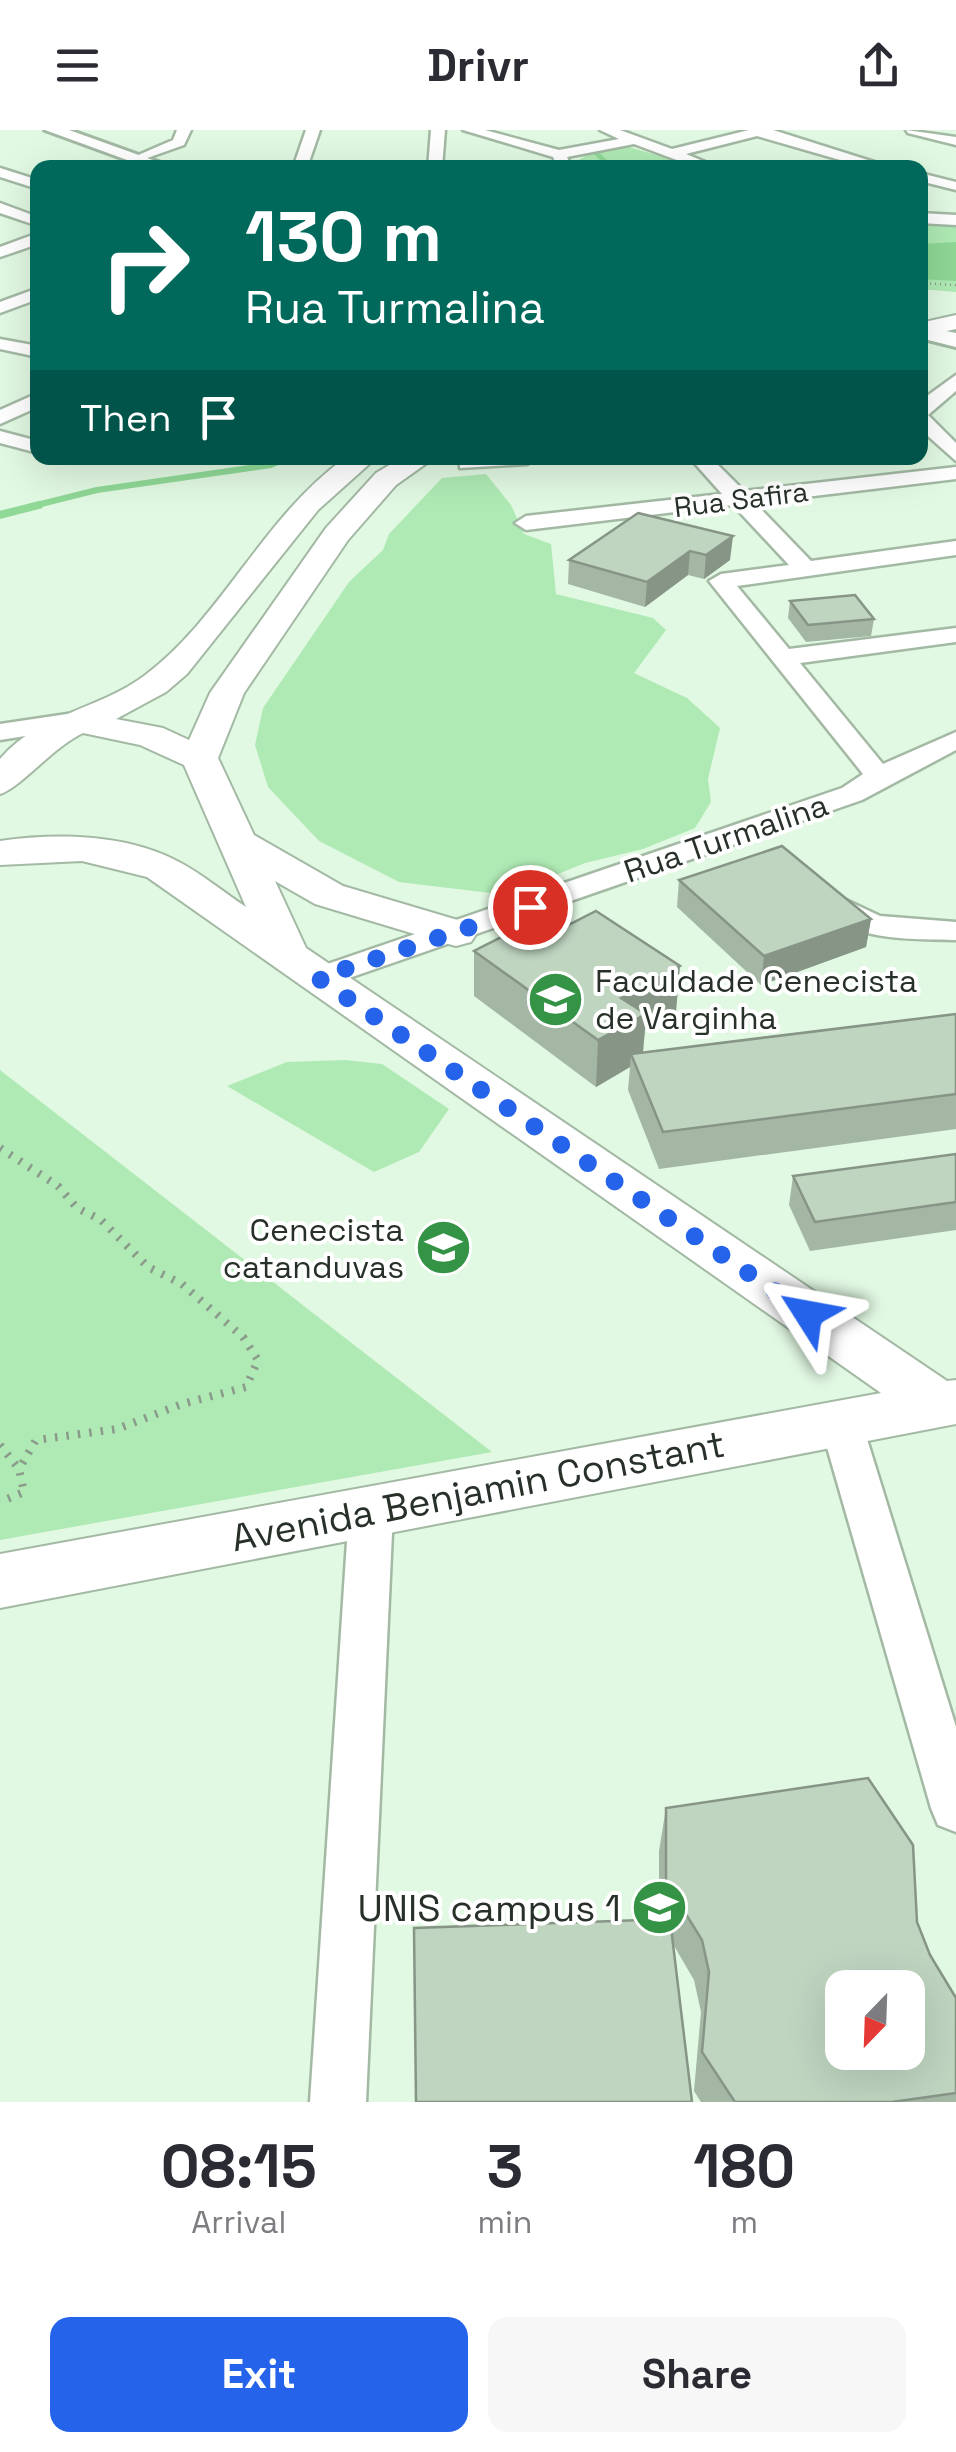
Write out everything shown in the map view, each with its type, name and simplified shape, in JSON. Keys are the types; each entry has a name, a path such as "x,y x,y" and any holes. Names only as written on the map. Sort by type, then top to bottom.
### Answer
{"main road":[{"path":"928,329 956,322"},
{"path":"928,347 956,342"},
{"path":"0,783 19,754 74,721 136,696 174,669 289,520 354,465"},
{"path":"200,758 227,694 337,534 386,478 408,465"},
{"path":"74,721 150,736 200,758 303,966"},
{"path":"160,868 235,834"},
{"path":"235,834 329,895 456,933"},
{"path":"1,847 111,851 160,868 947,1403"},
{"name":"Avenida Benjamin Constant","path":"0,1581 947,1403"}],"street":[{"path":"53,130 144,160"},
{"path":"141,159 180,142 184,130"},
{"path":"303,160 313,130"},
{"path":"436,160 438,130"},
{"path":"470,130 559,160"},
{"path":"607,130 688,160"},
{"path":"912,130 956,141"},
{"path":"670,154 761,131 859,160"},
{"path":"566,160 637,140"},
{"path":"0,172 30,182"},
{"path":"928,178 956,186"},
{"path":"0,206 30,198"},
{"path":"0,206 30,219"},
{"path":"928,218 956,220"},
{"path":"0,252 30,241"},
{"path":"19,280 30,282"},
{"path":"0,308 30,296"},
{"path":"928,333 956,342"},
{"path":"0,344 30,350"},
{"path":"928,407 956,381"},
{"path":"0,418 30,403"},
{"path":"928,413 956,410"},
{"path":"928,423 956,455"},
{"path":"0,436 30,444"},
{"path":"707,465 804,568"},
{"name":"Rua Safira","path":"526,523 956,474"},
{"path":"880,776 722,581 956,548"},
{"path":"786,657 956,636"},
{"path":"0,732 74,721"},
{"name":"Rua Turmalina","path":"303,966 456,933 852,794 880,776 956,740"},
{"path":"751,830 777,853"},
{"path":"803,877 841,912 890,929 956,931"},
{"path":"841,1422 956,1808"},
{"path":"338,2102 371,1511"}],"path":[{"path":"928,284 956,285"},
{"path":"0,1148 58,1186 77,1208 101,1220 148,1267 182,1284 243,1337 258,1360 246,1387 182,1404 130,1426 36,1440 19,1468"},
{"path":"0,1445 19,1468 24,1492 0,1502"}],"shaded area":[{"path":"629,147 673,160 579,160 595,150"},
{"path":"928,223 956,225 956,292 928,290"},
{"path":"956,242 956,281 928,279 928,244"},
{"path":"486,474 511,505 524,534 551,544 556,594 653,618 666,630 634,673 687,698 720,728 708,779 711,802 695,828 643,849 585,863 507,895 399,882 319,841 268,787 255,745 263,708 349,582 383,550 389,534 442,478"},
{"path":"345,1060 382,1064 449,1109 419,1152 374,1172 227,1086 287,1062"},
{"path":"0,1070 492,1452 0,1540"}],"building":[{"path":"638,513 733,536 706,555 690,551 647,582 569,560"},
{"path":"855,595 874,619 808,625 790,601"},
{"path":"782,846 871,919 764,956 679,880"},
{"path":"596,911 680,966 621,998 646,1014 598,1040 474,951 519,928 537,941"},
{"path":"956,1014 956,1094 663,1132 631,1054"},
{"path":"956,1154 956,1202 815,1222 793,1176"},
{"path":"868,1778 913,1845 917,1922 930,1955 956,1998 956,2093 892,2102 735,2102 702,2052 709,1972 702,1940 666,1882 666,1808"},
{"path":"670,1919 692,2102 416,2102 414,1928"}],"waterway":[{"path":"593,150 604,160"},
{"path":"29,507 97,490 271,465"},
{"path":"0,515 39,505"}],"place":[{"name":"Faculdade Cenecista de Varginha","path":"556,999"},
{"name":"Cenecista catanduvas","path":"443,1248"},
{"name":"UNIS campus 1","path":"660,1908"}],"route":[{"path":"530,907 318,978 808,1314"}]}
